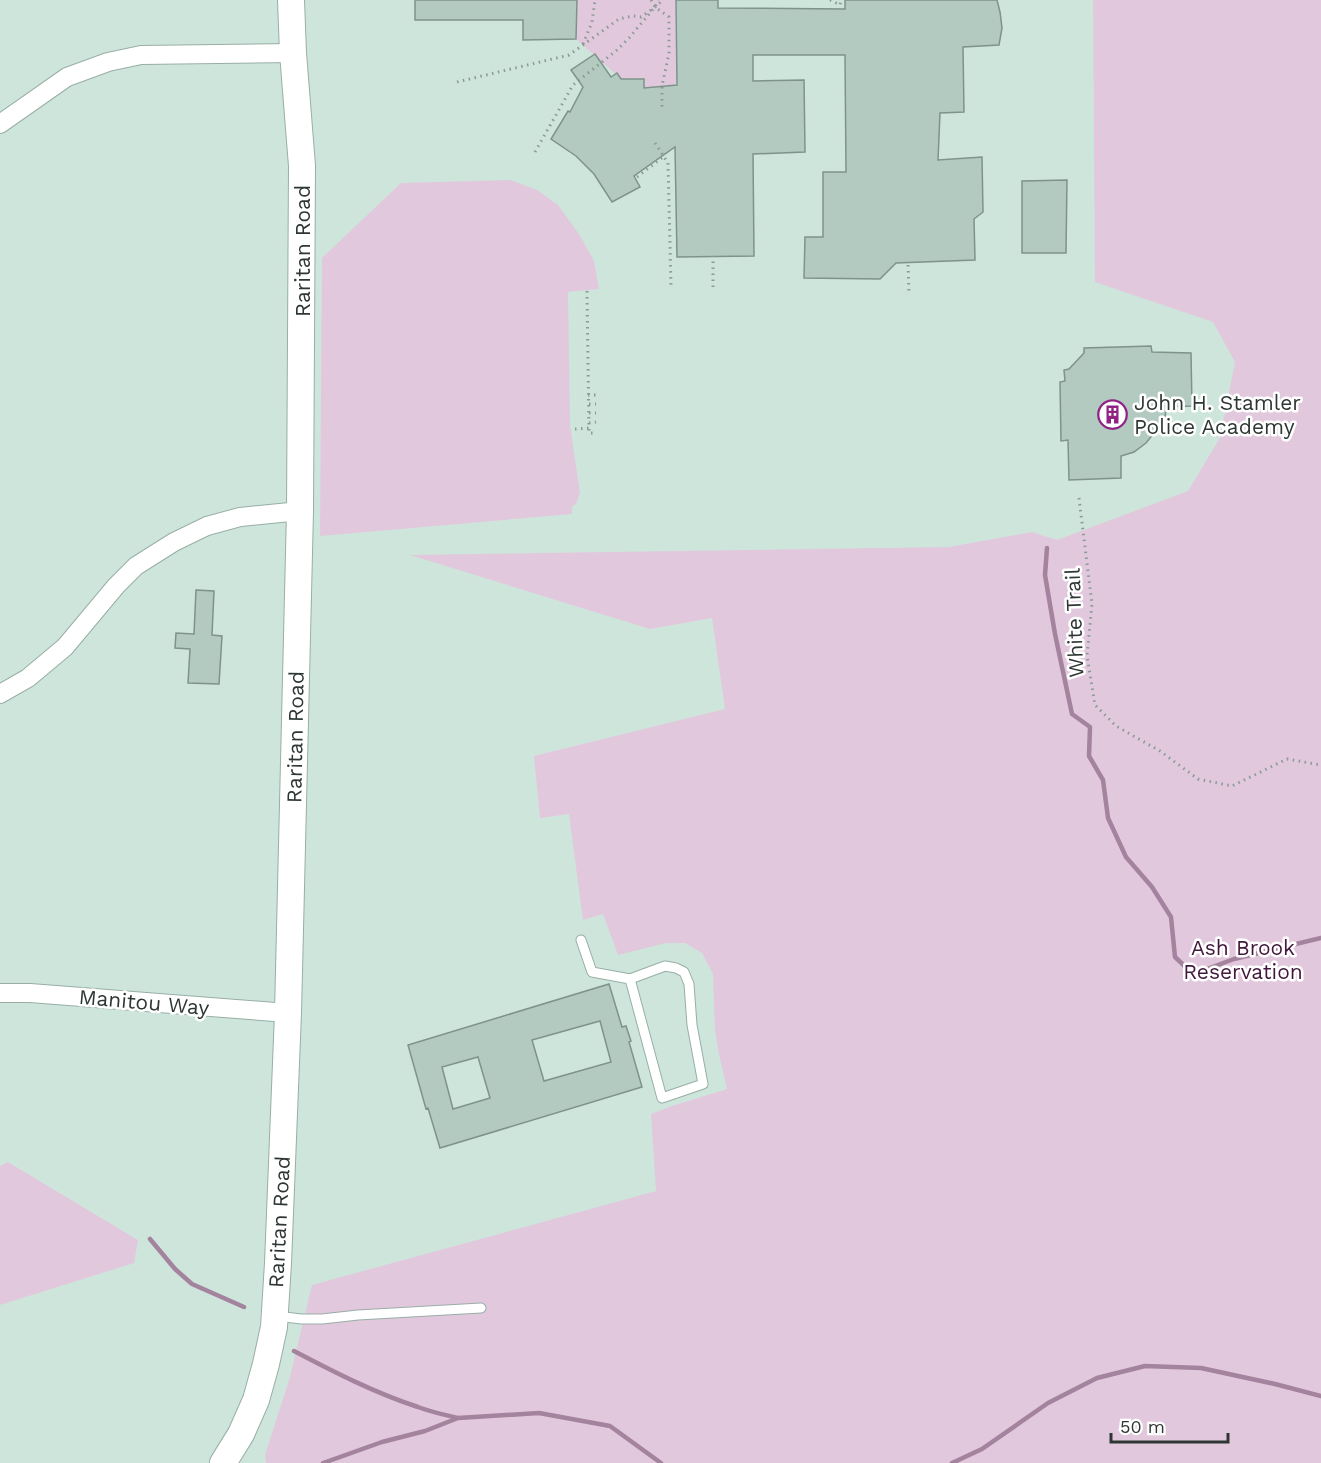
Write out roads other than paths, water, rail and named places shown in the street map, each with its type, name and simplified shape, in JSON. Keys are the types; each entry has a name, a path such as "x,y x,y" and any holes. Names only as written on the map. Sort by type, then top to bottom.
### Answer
{"street":[{"name":"Raritan Road","path":"223,1463 241,1434 256,1400 266,1364 274,1316 278,1263 288,1013 300,511 302,166 292,53 291,0"},
{"path":"0,124 67,77 108,62 141,55 292,53"},
{"path":"0,694 28,678 65,647 116,586 136,566 174,542 207,526 240,517 300,511"},
{"name":"Manitou Way","path":"0,993 30,993 288,1013"}],"lane":[{"path":"581,940 592,972 630,979 665,966 684,972 689,984 692,1025 703,1084 662,1098 630,979"},
{"path":"274,1316 322,1319 481,1308"}],"waterway":[{"path":"1047,548 1045,575 1072,714 1090,727 1089,756 1103,780 1108,818 1126,857 1152,887 1171,917 1175,957 1191,972 1321,938"},
{"path":"150,1239 175,1269 192,1284 244,1307"},
{"path":"294,1351 386,1395 458,1418"},
{"path":"952,1463 982,1449 1048,1403 1097,1378 1145,1366 1201,1368 1321,1396"},
{"path":"323,1463 382,1442 425,1431 458,1418 539,1413 610,1426 661,1463"}],"place":[{"name":"John H. Stamler Police Academy","path":"1113,414"}],"park label":[{"name":"Ash Brook Reservation","path":"1243,959"}]}
